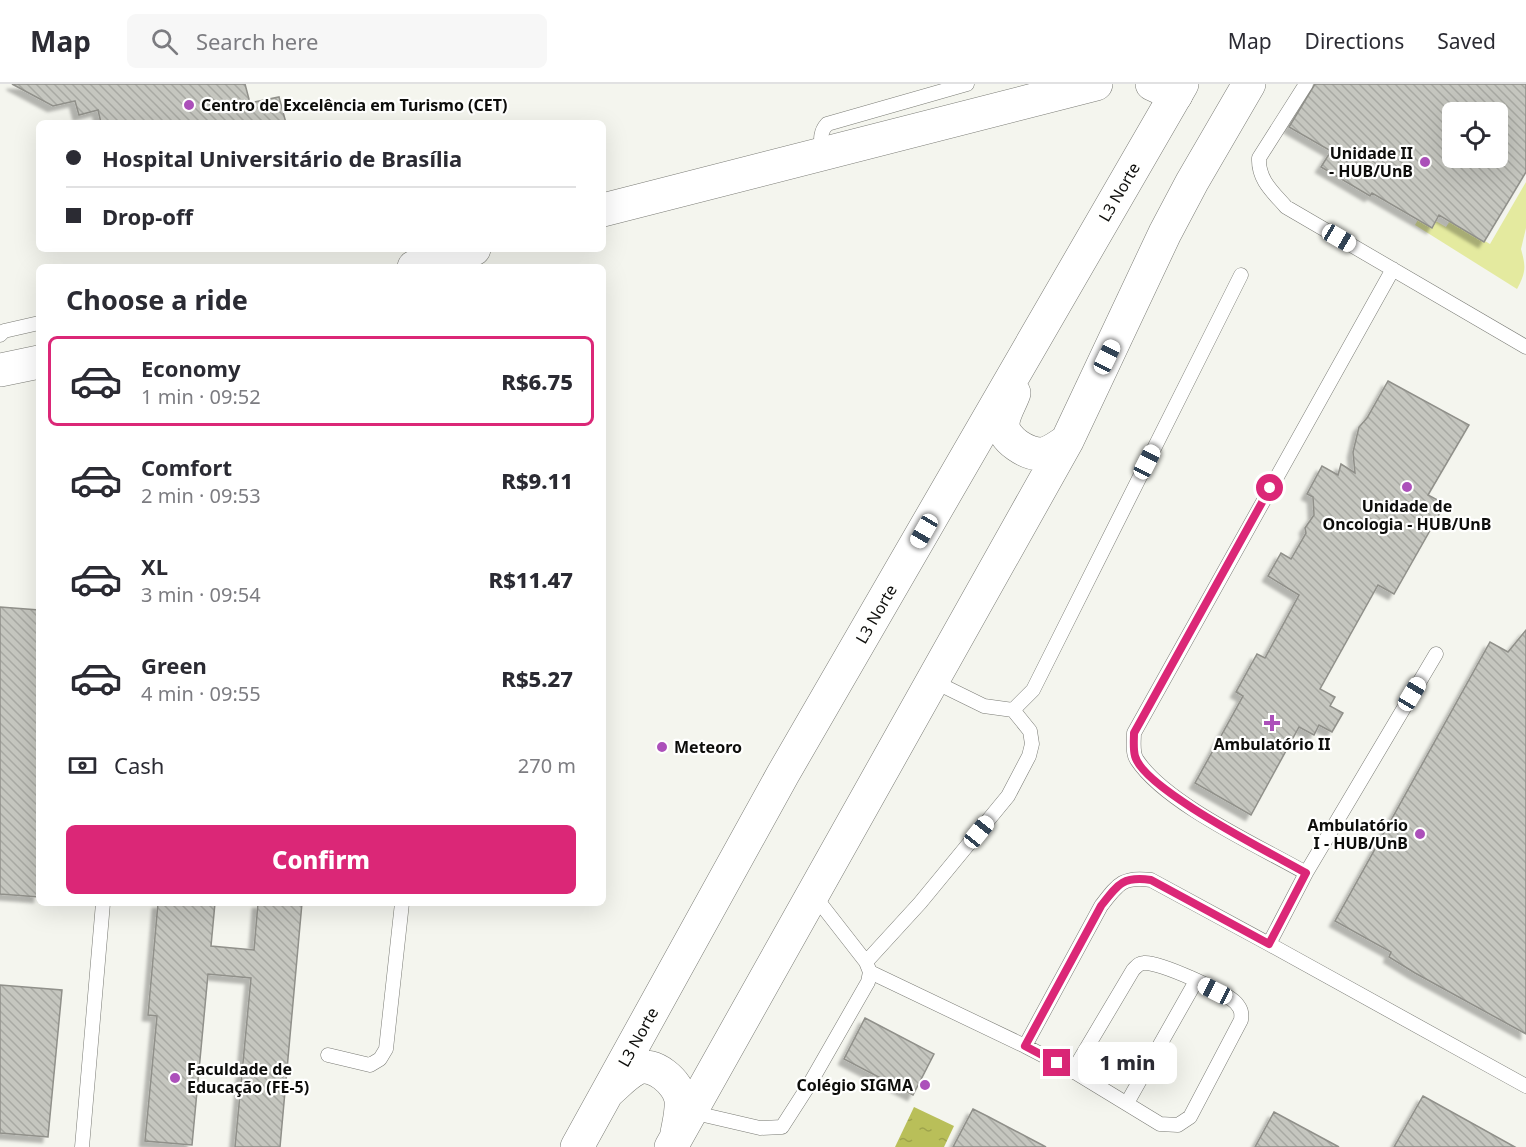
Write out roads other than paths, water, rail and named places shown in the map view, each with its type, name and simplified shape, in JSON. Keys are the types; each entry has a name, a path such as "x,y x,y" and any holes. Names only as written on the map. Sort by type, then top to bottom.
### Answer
{"main road":[{"path":"606,209 1062,88 1096,84"},
{"path":"679,1132 1067,441 1192,182 1249,84"},
{"name":"L3 Norte","path":"577,1147 783,774 1030,349 1111,204 1170,88"},
{"path":"424,264 464,252"},
{"path":"1030,349 1004,421 1005,433 1021,447 1041,454 1067,441"},
{"path":"0,370 36,363"},
{"path":"608,1091 637,1068 654,1068 666,1076 681,1097 679,1132"}],"lane":[{"path":"822,153 820,138 826,124 967,84"},
{"path":"1306,84 1259,158 1258,168 1262,180 1286,207 1526,347"},
{"path":"1306,873 1204,816 1158,785 1135,758 1134,733 1393,269"},
{"path":"1013,710 1033,690 1241,275"},
{"path":"0,335 4,331 36,324"},
{"path":"1269,944 1306,873 1436,654"},
{"path":"679,1132 782,1126 815,1075 868,982 868,967 1008,796 1029,756 1032,744 1030,731 1013,710 984,706 933,681"},
{"path":"1025,1046 1101,906 1114,889 1132,878 1151,880 1526,1086"},
{"path":"813,894 868,967 1073,1071 1160,1124 1178,1125 1190,1117 1241,1020 1242,1011 1234,1000 1196,981 1168,968 1149,962 1140,963 1133,970 1073,1071"},
{"path":"82,1147 103,906"},
{"path":"328,1055 370,1065 380,1059 386,1049 402,906"},
{"path":"1127,1103 1196,981"}],"water":[{"path":"914,1107 954,1126 944,1147 895,1147"}],"place":[{"name":"Centro de Excelência em Turismo (CET)","path":"189,105"},
{"name":"Unidade II - HUB/UnB","path":"1425,162"},
{"name":"Unidade de Oncologia - HUB/UnB","path":"1407,487"},
{"name":"Ambulatório II","path":"1272,723"},
{"name":"Meteoro","path":"662,747"},
{"name":"Ambulatório I - HUB/UnB","path":"1420,834"},
{"name":"Faculdade de Educação (FE-5)","path":"175,1078"},
{"name":"Colégio SIGMA","path":"925,1085"}]}
